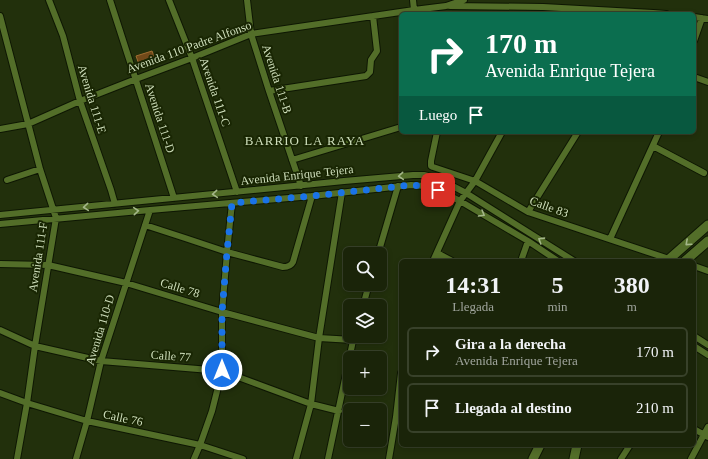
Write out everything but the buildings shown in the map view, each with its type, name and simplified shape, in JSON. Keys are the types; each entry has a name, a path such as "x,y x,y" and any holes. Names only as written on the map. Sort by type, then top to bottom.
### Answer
{"main road":[{"path":"669,259 708,225"},
{"path":"687,259 708,242"},
{"path":"533,459 539,447"},
{"path":"574,459 577,447"}],"street":[{"name":"Avenida 111-E","path":"49,0 63,36 80,101 115,204"},
{"name":"Avenida 111-D","path":"110,0 174,198"},
{"name":"Avenida 111-C","path":"168,0 192,58 237,192"},
{"name":"Avenida 111-B","path":"247,0 251,34 300,186"},
{"path":"413,0 414,10"},
{"name":"Avenida 110 Padre Alfonso","path":"400,12 446,6 464,0"},
{"path":"446,12 446,6 476,10 489,3 526,3 543,11 598,12"},
{"name":"Avenida 110 Padre Alfonso","path":"0,128 28,124 80,101 251,34 399,12"},
{"name":"Avenida 111-F","path":"0,16 40,169 52,210 56,218 17,459"},
{"path":"269,92 366,76 370,72 371,60 377,51 373,16"},
{"path":"696,37 705,18"},
{"path":"696,78 708,82"},
{"path":"292,160 399,128"},
{"name":"Calle 83","path":"437,134 431,166 475,181 528,212 665,259"},
{"path":"434,259 460,202 475,181 501,134"},
{"path":"528,212 577,134"},
{"path":"610,239 658,134"},
{"path":"653,146 704,173"},
{"path":"7,180 40,169"},
{"name":"Avenida Enrique Tejera","path":"0,215 424,175 439,179 466,194 571,259"},
{"name":"Avenida Enrique Tejera","path":"0,224 312,196 411,185 425,186 438,190 528,241 555,259"},
{"path":"380,247 398,186"},
{"path":"296,459 311,404 319,338 342,192"},
{"path":"145,226 227,252 288,267 293,262 312,196"},
{"path":"194,459 212,411 222,370 222,312 232,203"},
{"name":"Avenida 110-D","path":"76,459 87,421 101,361 150,210"},
{"path":"522,259 528,241"},
{"path":"437,253 448,259"},
{"name":"Calle 78","path":"0,264 48,265 126,283 222,312 319,338 343,338"},
{"path":"696,267 708,271"},
{"name":"Calle 77","path":"0,330 35,346 101,361 222,370 311,404 339,410"},
{"path":"696,337 708,345"},
{"path":"328,459 353,343"},
{"path":"696,347 708,355"},
{"name":"Calle 76","path":"0,393 27,403 87,421 200,445 243,459"},
{"path":"389,459 399,417"},
{"path":"691,459 706,436 708,427"},
{"path":"696,430 706,436"},
{"path":"622,459 629,447"}],"district":[{"name":"BARRIO LA RAYA","path":"305,140"}],"route":[{"path":"222,370 222,312 232,203 411,185 425,186 438,190"}]}
